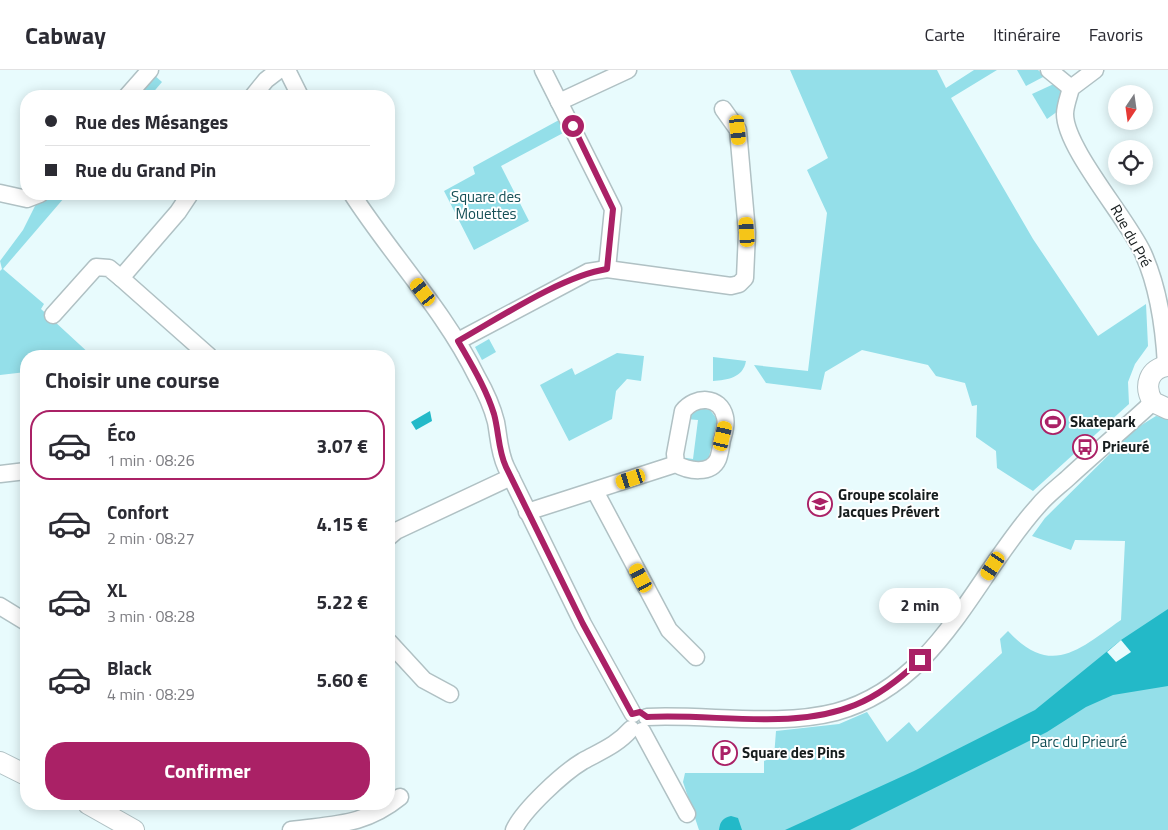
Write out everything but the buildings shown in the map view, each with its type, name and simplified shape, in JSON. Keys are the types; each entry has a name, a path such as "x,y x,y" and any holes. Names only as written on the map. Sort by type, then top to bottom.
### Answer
{"street":[{"path":"132,90 150,70"},
{"path":"258,90 266,80 279,70"},
{"path":"286,70 297,90"},
{"path":"543,70 613,209 607,269"},
{"path":"559,102 628,70"},
{"path":"1049,70 1071,88 1096,70"},
{"name":"Rue du Pré","path":"1071,88 1065,113 1068,130 1077,148 1142,251 1154,280 1162,318 1167,366"},
{"path":"458,341 588,272 607,269 731,286 739,284 745,278 747,232 738,130 723,109"},
{"path":"0,194 20,198"},
{"path":"121,278 178,212 186,200"},
{"path":"356,200 458,341 490,402 501,454 527,512 583,624 687,814"},
{"path":"53,315 96,268 110,268 202,350"},
{"path":"514,830 524,814 548,790 581,762 616,744 638,723 805,717 845,709 878,694 898,680 948,631 1000,554 1038,505 1160,405 1147,389 1147,382 1154,371 1167,366"},
{"path":"527,512 676,464"},
{"path":"0,474 20,472"},
{"path":"395,532 511,477"},
{"path":"595,491 669,630 696,658"},
{"path":"0,606 20,618"},
{"path":"395,649 424,680 450,694"},
{"path":"0,762 20,772"},
{"path":"395,801 400,797"},
{"path":"99,810 134,830"},
{"path":"291,830 365,819 384,810"}],"green space":[{"path":"790,70 937,70 946,88 974,70 997,70 951,98 1033,239 1098,336 1146,304 1148,346 1135,364 1128,382 1129,404 1033,491 997,468 996,451 976,437 977,405 972,406 965,383 936,376 928,365 862,350 825,372 821,390 766,383 754,365 808,371 827,213 807,170 828,158"},
{"path":"1017,70 1038,70 1045,76 1026,86"},
{"path":"154,75 162,82 155,90 141,90"},
{"path":"1056,83 1062,93 1058,111 1047,119 1032,94"},
{"name":"Square des Mouettes","path":"559,120 565,132 501,166 529,221 474,250 444,191 475,174 473,167"},
{"path":"44,200 62,200 3,269 44,304 41,309 85,350 20,350 20,373 0,375 0,271 2,269 0,261 23,230 36,204"},
{"path":"489,339 496,352 482,360 475,347"},
{"path":"617,353 644,356 641,381 627,379 616,391 612,419 569,441 540,385 572,368 575,375"},
{"path":"713,357 746,361 738,375 729,379 713,381"},
{"path":"700,408 710,410 717,419 708,462 698,465 680,457 693,459 698,420 686,419 686,415"},
{"name":"Parc du Prieuré","path":"1156,416 1168,418 1168,830 699,830 683,782 685,773 764,773 764,761 774,757 776,731 839,724 867,712 887,742 909,722 917,732 1002,653 1000,639 1008,631 1024,645 1038,653 1052,656 1078,649 1121,620 1125,541 1075,540 1071,550 1032,536 1045,518 1135,429"}],"shaded area":[{"path":"430,411 432,421 416,430 411,422"},
{"path":"1168,609 1168,686 1113,695 1086,707 1047,732 850,830 785,830 914,771 1035,710 1121,640"},
{"path":"731,816 738,818 742,830 719,830 722,820"}],"pier":[{"path":"1121,640 1131,652 1116,662 1107,652"}],"place":[{"name":"Skatepark","path":"1053,422"},
{"name":"Prieuré","path":"1085,447"},
{"name":"Groupe scolaire Jacques Prévert","path":"820,504"},
{"name":"Square des Pins","path":"725,753"}],"route":[{"path":"573,126 613,209 607,269 588,272 566,282 458,341 490,402 500,450 506,467 548,556 632,714 640,712 647,717 679,718 795,718 815,716 845,709 867,700 898,680 920,660"}]}
